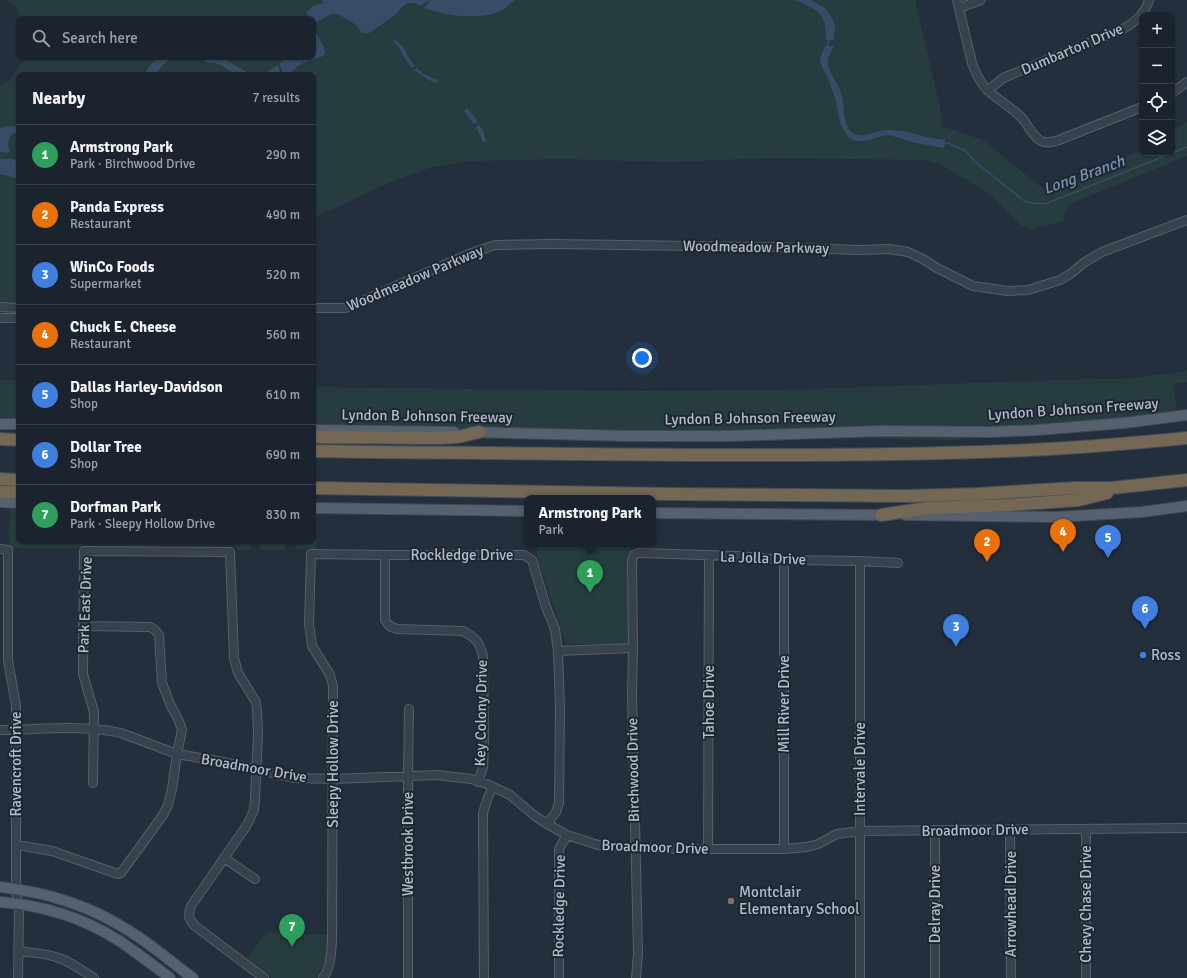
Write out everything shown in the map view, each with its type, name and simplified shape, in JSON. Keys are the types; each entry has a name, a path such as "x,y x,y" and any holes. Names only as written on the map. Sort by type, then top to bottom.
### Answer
{"highway":[{"path":"316,437 436,438 458,437 479,432"},
{"path":"316,451 849,455 1007,451 1100,446 1187,438"},
{"path":"0,440 16,440"},
{"path":"0,479 16,480"},
{"path":"316,488 668,494 907,496 976,494 1075,488 1132,487 1187,480"},
{"path":"881,515 928,508 1009,505 1079,500 1132,487"},
{"path":"0,492 16,492"}],"main road":[{"name":"Lyndon B Johnson Freeway","path":"316,430 479,432 621,436 730,436 880,431 991,432 1116,424 1187,415"},
{"path":"0,424 16,424"},
{"path":"0,502 16,503"},
{"path":"656,513 1056,517 1142,512 1187,506"},
{"path":"316,508 524,511"},
{"path":"0,887 16,889 59,899 79,905 102,915 128,930 193,978"},
{"path":"0,902 18,903 55,912 92,926 118,940 170,978"}],"street":[{"path":"981,0 958,4 976,73 988,91 1021,117 1035,136 1041,141 1051,143 1139,108"},
{"name":"Dumbarton Drive","path":"988,91 1003,78 1132,24 1140,16 1149,0"},
{"path":"1175,91 1187,82"},
{"name":"Woodmeadow Parkway","path":"316,308 346,308 469,254 495,245 553,244 772,247 860,250 889,248 908,252 973,286 1008,291 1028,290 1060,280 1102,252 1187,220"},
{"path":"0,307 16,308"},
{"path":"0,318 16,318"},
{"name":"Ravencroft Drive","path":"4,549 8,660 16,706 16,889 19,911 18,978"},
{"name":"Park East Drive","path":"93,783 94,712 82,674 84,551 230,552 234,658 238,673 256,702 258,734 257,770"},
{"name":"La Jolla Drive","path":"632,561 634,555 639,553 738,556 784,560 898,563"},
{"name":"Rockledge Drive","path":"311,554 524,555 532,560 546,607 555,629 558,651 560,708 559,803 556,812 547,824"},
{"name":"Sleepy Hollow Drive","path":"311,554 309,624 312,646 330,675 332,686 332,942 330,960 326,975 323,978"},
{"name":"Key Colony Drive","path":"385,555 385,620 387,624 398,629 463,631 473,636 479,643 483,656 484,748 483,767 478,782"},
{"name":"Tahoe Drive","path":"708,849 709,556"},
{"name":"Mill River Drive","path":"784,560 784,849"},
{"name":"Birchwood Drive","path":"632,561 632,694 638,953 636,978"},
{"name":"Intervale Drive","path":"860,561 860,978"},
{"path":"16,845 52,851 118,874 121,873 163,814 168,804 182,730 162,683 159,635 150,627 83,626"},
{"path":"558,651 633,648"},
{"name":"Westbrook Drive","path":"408,978 409,709"},
{"name":"Broadmoor Drive","path":"0,730 54,728 94,729 121,733 177,754 218,761 295,778 333,780 447,775 471,779 510,795 535,816 567,835 598,845 613,847 708,849 807,848 837,834 860,831 1187,828"},
{"path":"257,770 255,799 252,815 248,825 191,906 189,920 264,978"},
{"name":"Key Colony Drive","path":"484,978 483,813 493,787"},
{"name":"Arrowhead Drive","path":"1010,829 1011,978"},
{"name":"Chevy Chase Drive","path":"1086,829 1086,978"},
{"name":"Delray Drive","path":"935,830 935,978"},
{"name":"Rockledge Drive","path":"559,978 559,849 567,835"},
{"path":"224,858 255,879"},
{"path":"18,951 57,957 94,978"}],"green space":[{"path":"5,0 915,0 943,120 940,128 944,127 983,140 1042,188 1059,183 1139,151 1139,156 1175,156 1175,129 1187,122 1187,156 1070,204 1063,215 1065,220 1031,230 1022,226 991,195 942,165 925,160 773,158 672,162 563,159 470,161 432,167 393,181 316,217 316,72 16,72 16,303 0,303 0,85 10,80 23,60 316,60 316,16 19,16 17,8"},
{"path":"1187,371 1187,382 1173,384 1177,412 1164,418 952,440 316,431 316,387 641,391 780,390 1126,379"},
{"path":"0,379 16,381 16,427 0,427"},
{"path":"10,509 16,509 16,544 83,544 83,548 9,548"},
{"path":"317,514 316,549 296,549 296,544 316,544"},
{"path":"237,544 251,544 250,550 237,550"},
{"path":"260,544 286,544 285,550 260,549"},
{"path":"537,547 631,547 631,644 566,644 537,556"},
{"path":"267,932 329,935 325,962 317,978 271,978 247,958"}],"water":[{"path":"322,0 427,0 421,6 414,3 408,3 403,6 394,16 369,33 362,33 356,25 337,14 331,14 316,22 316,16 308,16 307,12 313,6 323,3"},
{"path":"432,0 515,0 503,10 494,13 464,16 424,8"},
{"path":"795,0 811,0 824,7 835,25 834,40 826,40 825,23 820,14 810,7"},
{"path":"316,34 325,51 325,55 316,58"},
{"path":"395,39 404,48 415,66 412,68 399,47 393,41"},
{"path":"825,46 834,46 828,59 828,63 841,93 845,121 849,130 860,136 884,130 905,131 945,140 944,148 916,143 889,135 862,141 855,141 849,138 840,123 836,101 821,65 820,58"},
{"path":"155,60 169,60 157,72 146,72"},
{"path":"203,60 226,60 248,72 232,72 216,63 206,62"},
{"path":"283,60 312,60 300,64 291,72 283,72 279,64"},
{"path":"278,65 280,72 267,72"},
{"path":"417,68 422,73 439,81 437,83 429,80 414,70"},
{"path":"467,108 476,119 477,122 474,124 464,111"},
{"path":"479,125 483,130 486,142 483,142 476,127"},
{"path":"7,126 16,127 16,132 13,133 8,141 10,151 7,153 0,152 0,128"},
{"path":"0,159 13,159 16,161 16,178 0,174"}],"waterway":[{"name":"Long Branch","path":"425,0 432,2"},
{"name":"Long Branch","path":"827,47 829,39"},
{"name":"Long Branch","path":"944,143 948,143 966,151 974,161 1023,200 1032,203 1045,204 1187,147"}],"place":[{"name":"Chuck E. Cheese","path":"1063,552"},
{"name":"Dallas Harley-Davidson","path":"1108,558"},
{"name":"Panda Express","path":"987,562"},
{"name":"Armstrong Park","path":"590,593"},
{"name":"Dollar Tree","path":"1145,629"},
{"name":"WinCo Foods","path":"956,647"},
{"name":"Ross","path":"1143,655"},
{"name":"Montclair Elementary School","path":"731,901"},
{"name":"Dorfman Park","path":"292,947"}]}
